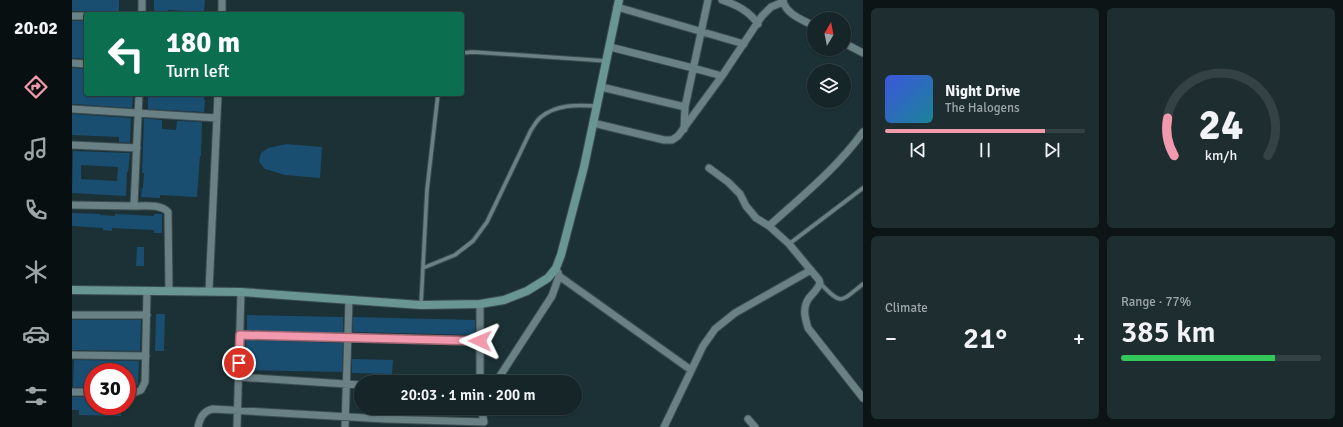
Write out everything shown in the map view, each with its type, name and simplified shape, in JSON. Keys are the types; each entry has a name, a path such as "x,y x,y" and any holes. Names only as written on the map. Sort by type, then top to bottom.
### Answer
{"street":[{"path":"142,0 142,12"},
{"path":"222,0 222,12"},
{"path":"684,129 685,107 708,0"},
{"path":"722,0 743,9 753,17 758,24"},
{"path":"593,123 664,140 672,140 684,129 758,24 762,16 771,7 783,1 789,12 807,22"},
{"path":"72,290 241,292 421,304 480,304 504,300 527,291 548,278 556,268 562,255 607,61 618,4 701,32 744,44"},
{"path":"72,16 84,16"},
{"path":"610,47 722,76"},
{"path":"851,47 863,53"},
{"path":"72,63 84,64"},
{"path":"601,87 685,107"},
{"path":"134,206 140,96"},
{"path":"209,291 218,96"},
{"path":"72,110 217,118"},
{"path":"769,226 831,170 863,132"},
{"path":"72,145 137,148"},
{"path":"709,168 728,182 740,194 746,206 756,218 769,226 789,244 820,283 818,288 808,300 804,315 808,328 863,398"},
{"path":"72,205 165,208 168,212 169,291"},
{"path":"556,268 559,276 691,370"},
{"path":"665,427 703,346 715,329 735,313 811,270"},
{"path":"501,375 552,296 559,276"},
{"path":"136,392 141,390 145,382 148,291"},
{"path":"237,427 241,292"},
{"path":"345,427 349,300"},
{"path":"480,304 480,375"},
{"path":"72,315 147,315"},
{"path":"240,335 480,341"},
{"path":"72,355 146,356"},
{"path":"238,377 354,384"},
{"path":"72,392 84,392"},
{"path":"198,427 202,416 206,411 212,409 486,424"},
{"path":"384,427 385,419"},
{"path":"748,419 755,427"}],"lane":[{"path":"464,53 473,52 607,61"},
{"path":"421,304 428,183 438,96"},
{"path":"423,268 455,255 473,241 487,222 531,130 541,117 555,109 571,105 596,106"},
{"path":"789,244 863,188"},
{"path":"820,283 832,296 837,299 843,299 863,284"}],"building":[{"path":"72,0 119,0 119,11 72,11"},
{"path":"154,0 205,0 204,12 168,10 168,12 154,12"},
{"path":"72,21 84,21 84,59 72,58"},
{"path":"72,68 84,69 84,96 133,96 132,108 72,104"},
{"path":"148,96 204,96 205,100 204,112 148,109"},
{"path":"72,114 131,118 130,143 119,142 119,137 72,135"},
{"path":"144,118 162,120 162,129 176,130 177,121 202,122 201,156 197,197 160,195 160,198 141,197 144,173 142,173"},
{"path":"287,144 322,147 320,178 285,175 265,169 259,162 261,153 268,148"},
{"path":"73,151 130,153 128,172 127,171 126,196 72,193","holes":["81,165 118,167 117,181 81,179"]},
{"path":"72,213 115,216 115,214 154,216 154,214 162,214 162,233 154,233 154,230 112,228 112,231 103,230 103,228 72,226"},
{"path":"137,247 144,247 144,266 136,266"},
{"path":"156,314 165,314 164,351 155,351"},
{"path":"247,315 343,317 343,333 247,330"},
{"path":"353,317 475,320 475,335 353,332"},
{"path":"72,320 141,320 140,351 72,350"},
{"path":"246,340 343,343 342,372 245,370"},
{"path":"352,359 393,360 392,374 352,373"},
{"path":"74,360 139,361 138,384 136,386 136,363 84,363 84,387 73,387"},
{"path":"72,397 84,397 84,415 121,416 79,415 79,410 72,410"}],"route":[{"path":"239,363 240,335 480,341"}]}
